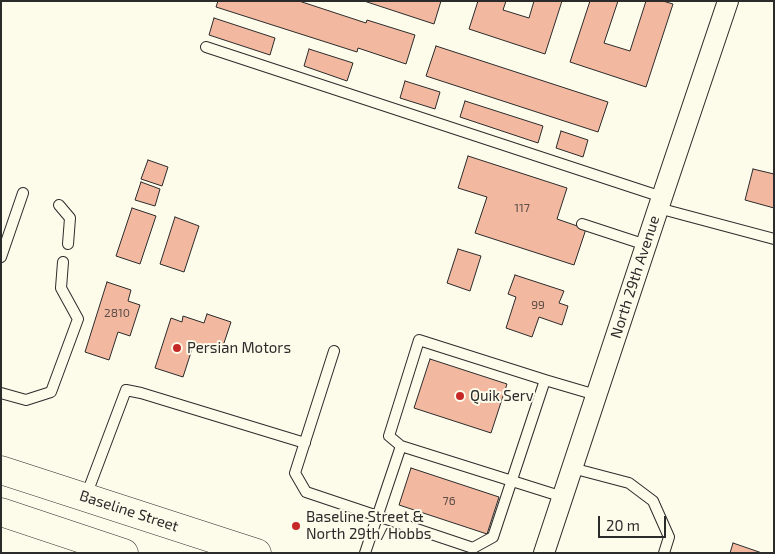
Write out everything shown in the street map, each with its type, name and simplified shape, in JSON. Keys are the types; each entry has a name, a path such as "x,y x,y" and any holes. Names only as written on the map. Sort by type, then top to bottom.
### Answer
{"highway":[{"name":"Baseline Street","path":"1,470 257,553"},
{"path":"1,512 124,553"}],"street":[{"name":"North 29th Avenue","path":"544,553 728,1"}],"lane":[{"path":"206,47 774,239"},
{"path":"1,256 22,192"},
{"path":"60,204 70,218 68,244"},
{"path":"582,224 646,245"},
{"path":"1,393 26,400 51,392 78,319 61,288 63,262"},
{"path":"563,497 401,446 389,436 419,340 596,395"},
{"path":"334,351 295,473 306,492 473,548 493,537 545,380"},
{"path":"86,497 126,390 305,443"},
{"path":"365,553 401,446"},
{"path":"572,468 629,483 653,501 668,537 664,553"}],"building":[{"path":"218,1 299,1 366,23 367,20 415,35 406,64 358,48 357,52 216,7"},
{"path":"364,1 441,1 434,24"},
{"path":"478,1 506,1 503,10 529,18 534,1 562,1 545,54 469,29"},
{"path":"590,1 618,1 604,43 630,51 646,1 663,1 673,4 646,87 570,62"},
{"path":"214,18 275,38 270,55 209,35"},
{"path":"436,46 608,102 598,132 426,76"},
{"path":"309,49 353,63 347,81 304,66"},
{"path":"405,81 440,92 435,109 400,98"},
{"path":"465,101 543,126 538,143 460,117"},
{"path":"561,131 588,140 583,157 556,148"},
{"path":"468,156 567,188 557,219 586,229 574,265 475,233 487,197 458,188"},
{"path":"148,160 168,167 162,186 141,179"},
{"path":"753,169 774,174 774,208 745,200"},
{"path":"141,182 160,189 155,206 135,200"},
{"path":"132,208 156,216 140,264 116,256"},
{"path":"175,217 199,226 184,272 160,264"},
{"path":"458,249 481,256 470,291 447,283"},
{"path":"515,275 564,291 559,303 568,306 562,325 539,317 532,337 506,328 516,297 508,294"},
{"path":"107,282 131,290 128,301 140,305 130,336 118,332 109,360 85,352"},
{"name":"Persian Motors","path":"207,314 231,322 221,352 194,343 183,377 155,368 171,318 182,322 183,316 204,323"},
{"name":"Quik Serv","path":"430,359 507,384 491,433 414,408"},
{"path":"411,468 499,497 487,534 399,505"},
{"path":"733,543 762,553 730,553"}],"place":[{"name":"Persian Motors","path":"177,348"},
{"name":"Quik Serv","path":"460,396"},
{"name":"Baseline Street & North 29th/Hobbs","path":"296,526"}]}
